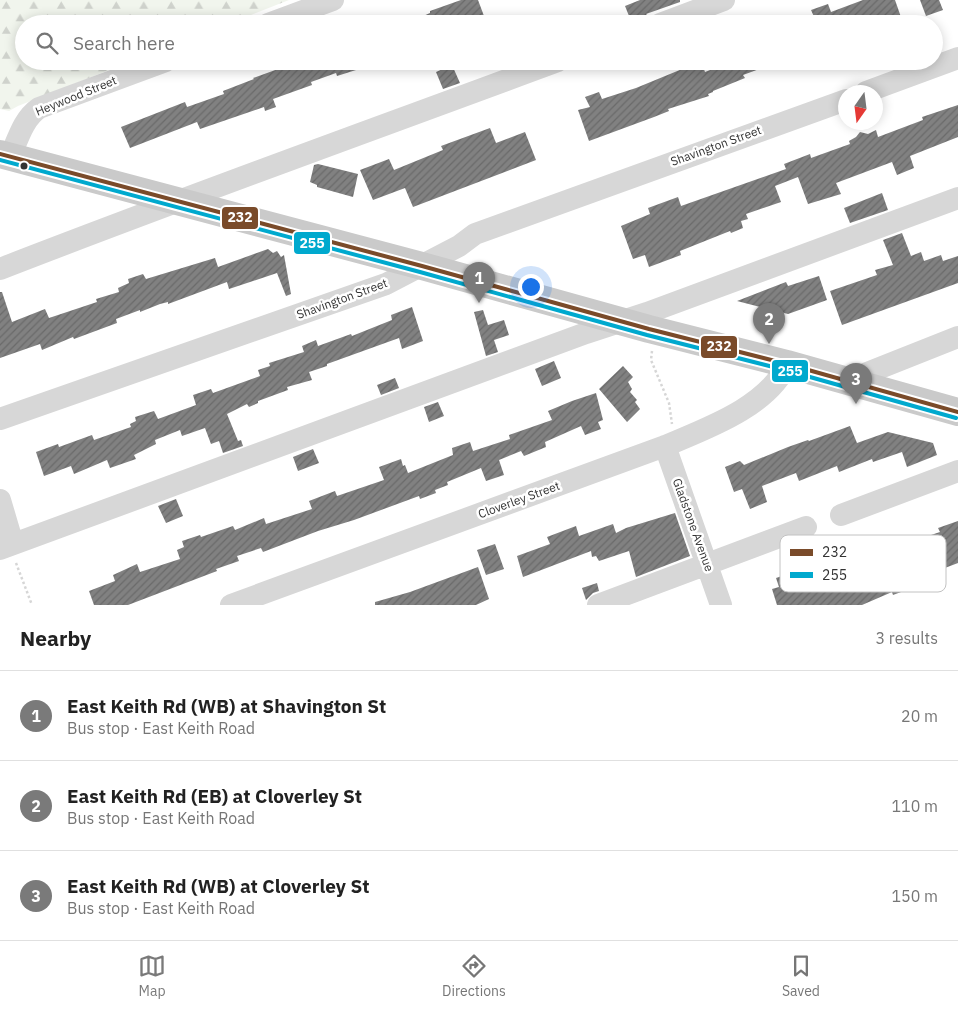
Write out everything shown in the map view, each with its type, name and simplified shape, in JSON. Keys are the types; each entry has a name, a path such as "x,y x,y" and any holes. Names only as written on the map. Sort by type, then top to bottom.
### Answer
{"main road":[{"path":"5,155 422,266 622,322 787,364 958,412"}],"street":[{"path":"292,15 333,0"},
{"path":"684,15 724,0"},
{"path":"943,64 958,58"},
{"name":"Heywood Street","path":"5,155 30,114 39,108 142,70"},
{"path":"0,269 176,201 380,128 534,70"},
{"path":"883,86 926,70"},
{"name":"Shavington Street","path":"0,419 386,284 459,246 475,234 838,103"},
{"path":"0,500 7,546 958,198"},
{"path":"848,381 958,337"},
{"name":"Cloverley Street","path":"231,605 665,446 727,420 781,377 787,364"},
{"name":"Gladstone Avenue","path":"665,446 721,605"},
{"path":"841,514 958,472"},
{"path":"785,535 806,527"},
{"path":"598,605 780,537"}],"path":[{"path":"652,350 651,360 669,403"},
{"path":"7,546 32,605"}],"green space":[{"path":"0,0 289,0 251,15 15,15 15,70 109,70 9,111 0,109"}],"building":[{"path":"461,0 478,0 484,15 425,15 430,13 430,11"},
{"path":"640,0 680,0 680,2 647,15 629,15 625,6"},
{"path":"863,0 895,0 900,15 813,15 811,10 828,4 831,12"},
{"path":"920,0 939,0 943,10 926,15"},
{"path":"275,70 356,70 337,76 336,73 311,82 312,85 273,99 276,107 265,111 264,107 200,129 197,122 130,148 121,127 185,102 187,107 224,94 223,91"},
{"path":"454,70 460,83 443,89 436,72"},
{"path":"680,70 704,70 705,72 710,70 757,70 743,75 745,78 713,91 708,94 709,96 668,109 669,111 589,141 578,110 590,107 585,97 599,92 602,99 636,88"},
{"path":"958,105 958,137 910,156 914,168 897,175 892,162 836,183 841,194 808,204 798,177 775,186 781,202 746,214 748,219 741,221 743,228 731,233 730,231 680,251 681,255 649,267 645,255 633,259 621,226 650,214 648,208 678,197 681,206 786,169 784,164 810,154 811,158 850,144 849,141 860,132 868,134 876,130 878,137 923,120 922,117"},
{"path":"490,128 496,143 525,132 536,160 413,207 405,188 373,200 360,170 389,159 394,170 443,150 441,146"},
{"path":"318,164 358,174 353,197 317,187 317,185 310,182 314,165"},
{"path":"882,193 888,210 850,223 844,208"},
{"path":"902,233 911,256 921,252 924,261 941,255 943,261 958,256 958,283 842,325 830,291 877,275 875,270 893,265 883,240"},
{"path":"268,249 273,253 277,251 281,257 284,255 291,294 286,296 277,273 229,289 227,282 168,304 168,302 160,304 140,312 140,310 116,319 117,323 74,339 73,337 42,350 40,344 0,358 0,292 2,292 12,322 45,309 49,318 97,302 96,299 119,292 118,288 129,283 128,279 143,274 146,279 215,258 218,267"},
{"path":"819,276 827,300 788,314 737,301 786,282 788,286"},
{"path":"412,307 423,341 402,349 399,338 327,364 327,366 309,372 312,380 287,387 288,390 258,401 258,403 249,407 247,404 227,414 238,441 241,440 243,446 223,453 219,441 211,444 205,428 182,436 180,430 155,440 156,444 134,455 136,459 110,468 107,460 74,474 71,466 44,476 36,452 58,444 59,447 92,435 94,440 131,427 130,424 136,421 135,417 154,411 158,419 196,405 193,395 211,389 213,393 260,376 258,370 270,366 269,363 304,352 302,346 316,340 318,346 351,334 352,336 392,320 391,315"},
{"path":"483,310 488,325 504,320 509,335 494,340 498,352 486,356 474,312"},
{"path":"554,361 561,378 542,386 535,369"},
{"path":"623,366 633,377 628,382 632,389 630,392 637,400 635,402 640,409 627,422 599,389"},
{"path":"395,378 399,388 381,395 377,385"},
{"path":"596,393 603,420 598,422 601,429 585,435 581,426 545,442 546,447 524,456 521,451 499,460 504,475 486,481 481,468 447,482 448,485 435,490 436,493 420,499 419,496 263,552 261,548 237,556 239,561 216,569 217,571 128,605 94,605 89,591 115,581 113,575 137,564 140,572 180,559 177,550 184,547 182,541 200,535 201,537 233,526 235,530 264,518 266,524 312,509 309,501 335,491 337,496 384,480 379,467 401,459 408,473 453,455 452,448 470,442 473,451 510,439 509,435 552,420 548,411"},
{"path":"438,402 444,416 429,422 424,407"},
{"path":"850,426 857,443 888,432 933,443 937,455 907,467 902,452 873,462 872,459 839,472 837,466 799,481 796,473 762,486 767,502 750,509 742,489 734,492 725,467 740,461 744,465 788,447"},
{"path":"313,449 319,463 298,471 293,457"},
{"path":"176,499 183,516 166,523 158,506"},
{"path":"675,513 690,556 636,577 629,551 599,561 596,556 592,557 591,551 523,577 517,556 550,544 547,537 576,526 579,536 613,524 616,533 626,528"},
{"path":"958,521 958,563 946,568 946,535 931,535 940,532 938,528"},
{"path":"495,544 504,569 486,575 477,550"},
{"path":"478,567 489,599 476,605 375,605 375,602 410,592"},
{"path":"780,577 780,592 892,592 862,605 777,605 772,589 779,587 776,578"},
{"path":"597,583 599,591 593,593 586,600 582,588"}],"transit line":[{"name":"232","path":"0,154 422,266 649,329 787,364 958,412"},
{"name":"255","path":"0,160 420,272 647,335 785,370 956,418"}],"place":[{"name":"East Keith Rd (WB) at Shavington St","path":"479,303"},
{"name":"East Keith Rd (EB) at Cloverley St","path":"769,344"},
{"name":"East Keith Rd (WB) at Cloverley St","path":"856,404"}]}
